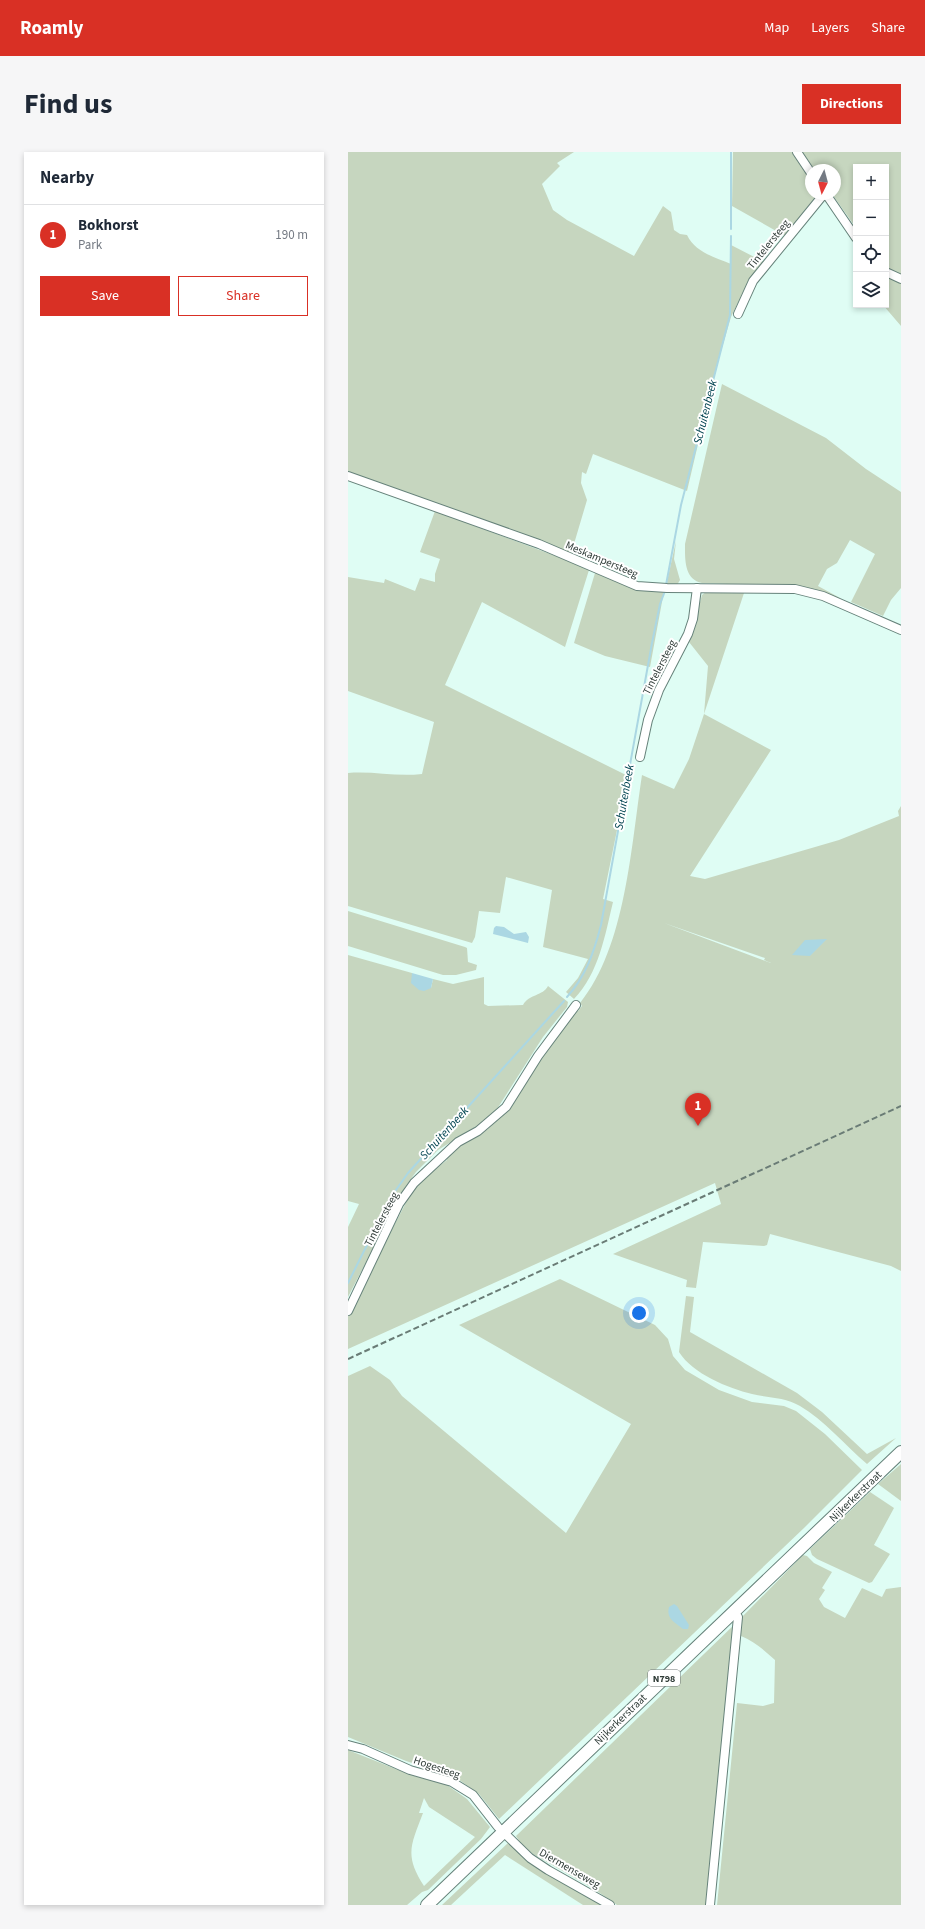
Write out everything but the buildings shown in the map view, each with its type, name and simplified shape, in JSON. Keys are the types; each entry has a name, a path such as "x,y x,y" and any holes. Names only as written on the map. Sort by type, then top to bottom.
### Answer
{"main road":[{"name":"Nijkerkerstraat","path":"427,1905 901,1452"}],"street":[{"path":"797,152 805,164"},
{"name":"Tintelersteeg","path":"738,314 753,281 820,200"},
{"path":"829,200 855,236"},
{"path":"889,273 901,279"},
{"name":"Meskampersteeg","path":"348,476 539,544 637,586 795,589 823,596 901,630"},
{"name":"Tintelersteeg","path":"640,757 648,720 656,696 688,634 695,611 697,588"},
{"name":"Tintelersteeg","path":"348,1311 399,1204 414,1183 458,1142 478,1131 506,1107 538,1056 576,1006"},
{"path":"710,1905 738,1617 734,1612"},
{"name":"Hogesteeg","path":"348,1745 363,1749 410,1770 452,1782 473,1795 503,1832"},
{"name":"Diermenseweg","path":"503,1832 520,1850 542,1867 610,1905"}],"green space":[{"path":"348,152 574,152 557,163 560,166 542,184 553,210 567,220 634,256 663,206 671,212 674,230 680,234 687,235 690,241 700,250 731,264 731,245 764,262 742,294 731,317 715,372 687,491 593,454 586,474 582,472 581,483 587,500 571,554 348,472"},
{"path":"733,152 793,152 805,169 805,200 813,200 785,236 732,206"},
{"path":"802,152 901,152 901,275 889,269 889,164 853,164 853,224 836,200 841,200 841,164 811,164"},
{"path":"889,277 901,282 901,326 886,308 889,308"},
{"path":"722,384 826,438 866,469 901,492 901,588 891,600 883,616 851,602 875,554 850,540 837,563 827,569 818,586 842,599 804,587 702,583 696,581 689,573 685,556 685,544"},
{"path":"435,511 589,570 565,647 482,602 445,685 628,776 603,899 613,902 607,927 600,953 590,978 574,999 566,992 578,978 588,959 543,947 552,890 506,877 500,913 479,911 475,937 472,943 348,906 348,773 403,775 422,774 434,722 348,691 348,577 384,583 385,579 415,591 420,578 435,582 435,574 440,559 420,552"},
{"path":"676,541 674,559 680,580 677,585 666,586"},
{"path":"595,573 637,589 664,591 650,667 605,656 574,643"},
{"path":"706,592 744,593 704,714 708,666 689,642 702,595"},
{"path":"704,714 771,750 690,876 705,879 839,840 899,816 898,811 901,806 901,1271 891,1266 770,1234 767,1245 764,1246 703,1242 696,1288 686,1287 687,1280 613,1254 721,1204 715,1183 348,1349 348,1314 411,1193 424,1178 447,1160 446,1157 463,1144 488,1129 504,1112 543,1052 574,1010 578,1011 582,1006 580,1003 595,980 608,953 617,925 630,863 642,775 674,789 689,759","holes":["664,923 765,958 764,960 771,963"]},
{"path":"348,911 465,947 467,948 468,962 477,965 476,970 456,975 443,975 348,946"},
{"path":"348,955 412,973 412,983 431,988 433,979 453,984 484,977 484,1004 488,1006 523,1005 529,999 543,992 548,986 568,1002 567,1007 543,1037 497,1109 485,1121 438,1150 416,1172 405,1187 348,1297 348,1227 359,1204 348,1201"},
{"path":"560,1279 655,1325 668,1339 673,1356 685,1370 719,1390 752,1402 784,1406 796,1411 825,1434 862,1470 804,1528 499,1819 479,1794 455,1777 406,1761 348,1737 348,1376 370,1366 390,1380 402,1396 566,1533 631,1424 459,1325"},
{"path":"686,1296 694,1297 690,1332 797,1393 822,1412 867,1454 896,1438 867,1464 818,1418 800,1406 782,1399 758,1395 732,1388 712,1379 693,1367 679,1352"},
{"path":"901,1464 901,1501 878,1484"},
{"path":"870,1492 894,1508 874,1545 890,1554 872,1582 869,1583 817,1559 812,1555 810,1549"},
{"path":"803,1555 807,1556 814,1563 832,1572 822,1588 825,1590 819,1599 824,1607 845,1618 862,1588 882,1597 886,1589 901,1587 901,1905 717,1905 737,1703 763,1706 774,1703 775,1660 755,1644 741,1636 740,1619"},
{"path":"736,1623 708,1905 617,1905 594,1889 533,1854 522,1845 516,1836"},
{"path":"348,1750 411,1775 447,1785 467,1799 490,1827 481,1839 428,1890 422,1892 407,1905 348,1905","holes":["424,1798 429,1807 475,1837 424,1886 414,1866 412,1850 415,1834 423,1813 419,1813"]},
{"path":"508,1843 606,1905 583,1905 505,1855 451,1905 442,1905"}],"water":[{"path":"496,926 504,927 514,934 526,932 529,937 528,943 493,934"},
{"path":"827,939 810,956 792,955 805,940"},
{"path":"412,973 433,979 431,988 424,991 419,990 411,983"},
{"path":"674,1604 677,1606 689,1625 688,1629 683,1629 670,1617 668,1611 669,1607"}],"waterway":[{"name":"Schuitenbeek","path":"731,152 731,229"},
{"name":"Schuitenbeek","path":"666,585 681,505 730,315 731,236"},
{"name":"Schuitenbeek","path":"567,997 574,989 584,972 601,925 652,643 660,604 665,591"},
{"name":"Schuitenbeek","path":"348,1283 391,1197 408,1173 564,1001"}],"railway":[{"path":"348,1359 901,1106"}],"place":[{"name":"Bokhorst","path":"698,1126"}]}
